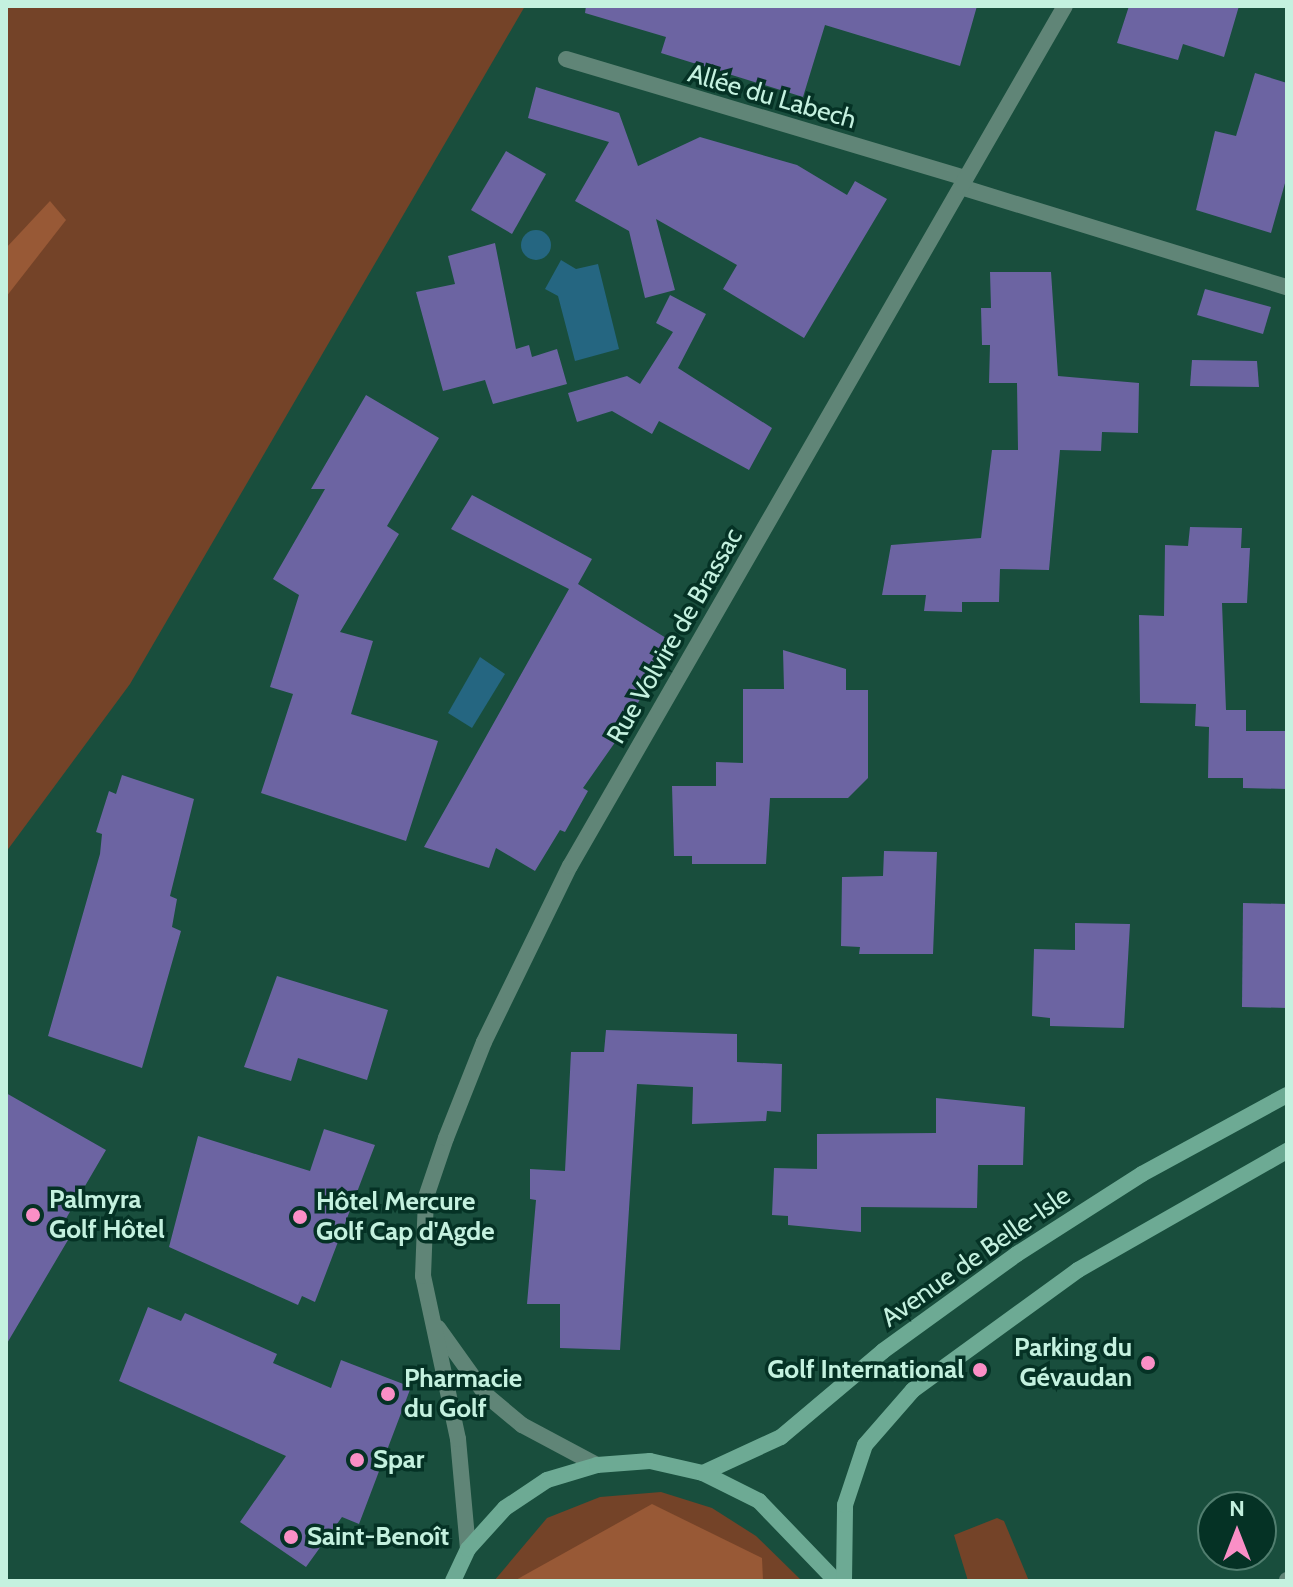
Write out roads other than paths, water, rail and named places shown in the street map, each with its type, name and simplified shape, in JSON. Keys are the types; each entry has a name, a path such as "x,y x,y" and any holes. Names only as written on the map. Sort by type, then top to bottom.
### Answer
{"street":[{"name":"Rue Volvire de Brassac","path":"468,1549 458,1439 423,1276 426,1197 524,956 1065,6"},
{"name":"Allée du Labech","path":"566,59 964,182 1287,287"},
{"name":"Avenue de Belle-Isle","path":"703,1473 781,1437 883,1351 1017,1254 1142,1174 1287,1095"},
{"path":"844,1581 845,1505 865,1445 913,1390 1078,1270 1287,1151"},
{"name":"Rue Volvire de Brassac","path":"434,1323 486,1395 522,1425 597,1465"},
{"path":"453,1581 468,1549 505,1508 547,1480 597,1465 650,1461 703,1473 759,1501 836,1581"}],"water":[{"path":"536,230 547,234 551,245 547,256 536,260 525,256 521,245 525,234"},
{"path":"561,260 576,269 598,264 619,349 575,361 558,296 545,289"},
{"path":"480,657 505,674 472,728 448,713"}],"place":[{"name":"Palmyra Golf Hôtel","path":"33,1215"},
{"name":"Hôtel Mercure Golf Cap d'Agde","path":"300,1217"},
{"name":"Parking du Gévaudan","path":"1148,1363"},
{"name":"Golf International","path":"980,1370"},
{"name":"Pharmacie du Golf","path":"388,1394"},
{"name":"Spar","path":"357,1460"},
{"name":"Saint-Benoît","path":"291,1537"}]}
